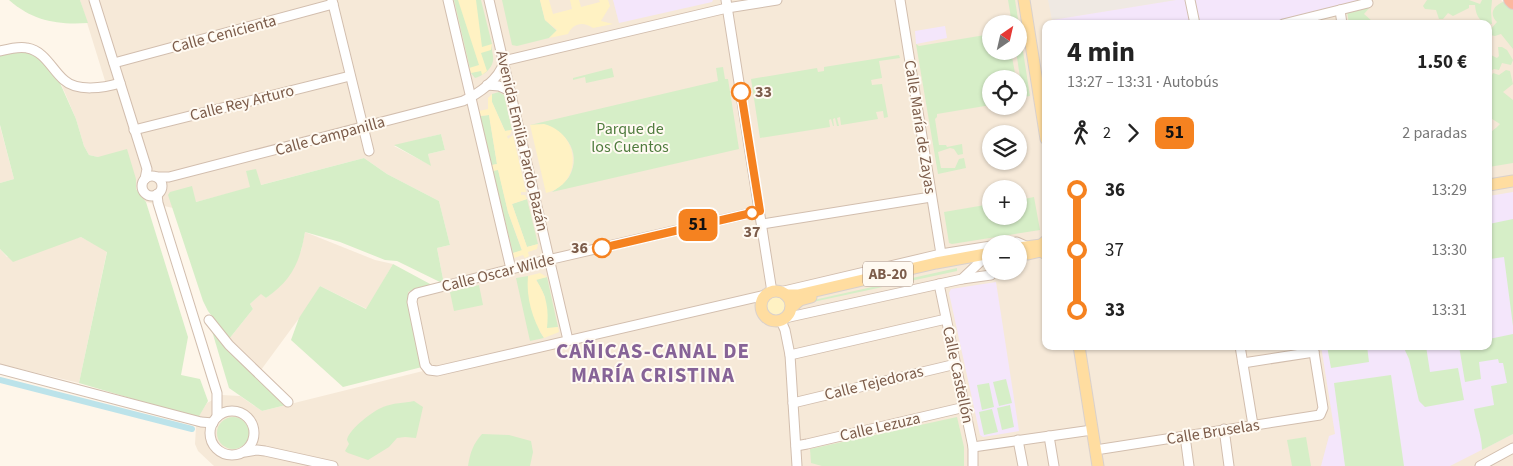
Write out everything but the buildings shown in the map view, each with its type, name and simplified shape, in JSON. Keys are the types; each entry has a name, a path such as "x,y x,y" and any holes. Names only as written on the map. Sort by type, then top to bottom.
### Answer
{"highway":[{"path":"1510,0 1513,3"}],"main road":[{"path":"1024,0 1042,112"},
{"path":"1031,0 1042,64"},
{"path":"1036,71 1042,78"},
{"path":"1492,177 1513,174"},
{"path":"1492,184 1513,181"},
{"path":"1027,247 1042,244"},
{"path":"1027,254 1042,252"},
{"name":"AB-20","path":"776,294 798,295 936,263 982,255"},
{"name":"AB-20","path":"791,308 800,300 929,270 982,261"},
{"path":"776,294 791,303 791,308 789,315 783,320 771,320 763,312 762,306 776,294"},
{"path":"1080,350 1098,466"},
{"path":"1087,350 1105,466"}],"street":[{"path":"94,0 134,130 151,175 160,180 157,194 194,325 216,393 222,402 233,411"},
{"path":"448,0 511,269"},
{"name":"Avenida Emilia Pardo Bazán","path":"489,0 568,340"},
{"path":"503,62 727,4 777,0"},
{"name":"Calle María de Zayas","path":"900,0 941,254"},
{"path":"1190,0 1194,20"},
{"path":"333,2 369,151"},
{"name":"Calle Cenicienta","path":"114,63 333,2"},
{"path":"1299,20 1368,3"},
{"path":"727,4 762,224 776,294"},
{"path":"1340,10 1341,20"},
{"path":"0,51 27,48 38,52 49,61 65,82 72,86 111,86 120,83"},
{"name":"Calle Campanilla","path":"151,175 169,177 463,102 487,85 498,74 503,62"},
{"name":"Calle Rey Arturo","path":"134,130 350,76"},
{"path":"487,85 500,86 510,90"},
{"path":"151,175 142,188 146,194 157,194"},
{"path":"157,194 169,177"},
{"path":"762,224 931,197"},
{"name":"Calle Oscar Wilde","path":"568,340 436,371 429,370 425,365 412,302 413,296 417,293 446,285 511,269 760,211"},
{"path":"568,340 776,294 941,254 982,247"},
{"path":"962,279 982,263"},
{"path":"798,466 790,355 783,320 939,284 982,276"},
{"name":"Calle Castellón","path":"939,284 973,447 974,466"},
{"path":"209,320 229,345 288,402"},
{"path":"790,355 946,320"},
{"path":"1241,350 1253,425"},
{"path":"1243,363 1308,350"},
{"name":"Calle Bruselas","path":"1102,449 1318,416 1322,413 1322,408 1313,350"},
{"name":"Calle Tejedoras","path":"793,403 956,364"},
{"path":"0,369 201,422 215,420 224,412 233,411 244,414 253,425 254,434 250,446 242,453"},
{"path":"216,393 215,420 210,436 216,449 229,455 257,450 274,452 329,465"},
{"name":"Calle Lezuza","path":"796,446 965,407"},
{"path":"973,447 1092,430"},
{"path":"1224,430 1229,466"},
{"path":"254,434 274,452"},
{"path":"1050,436 1054,466"},
{"path":"1185,436 1189,466"},
{"path":"1018,440 1023,466"},
{"path":"1480,466 1513,448"}],"shaded area":[{"path":"80,0 1501,0 1513,10 1513,466 214,466 198,451 195,444 196,427 198,417 207,403 222,395 240,396 262,411 423,371 408,292 444,284 437,248 450,245 439,201 387,174 364,158 173,208 146,202 136,189 136,179 102,157 89,155 59,79 71,86 106,84","holes":["441,134 445,150 428,154 430,165 394,146"]},
{"path":"613,0 713,0 712,2 619,23"},
{"path":"1048,0 1176,0 1052,20"},
{"path":"1186,0 1189,20 1052,20"},
{"path":"1194,0 1367,0 1284,20 1198,20"},
{"path":"945,26 947,38 916,44 915,31"},
{"path":"0,126 14,179 0,183"},
{"path":"1513,192 1513,434 1450,466 1321,466 1329,436 1335,434 1322,350 1492,350 1492,196"},
{"path":"305,232 375,260 393,264 367,309 320,286 311,302 261,370 229,339 253,309 250,304 261,293 266,298 281,285 301,251"},
{"path":"81,237 107,251 79,383 0,364 0,249 7,257"},
{"path":"996,282 1019,431 983,437 980,435 949,293 951,289"}],"green space":[{"path":"9,0 80,0 88,23 66,23 46,20 27,13"},
{"path":"454,0 481,0 492,44 493,59 488,70 475,78 471,73"},
{"path":"502,0 540,0 545,20 557,31 549,38 517,46 512,45"},
{"path":"1008,0 1015,0 1018,15 1010,15"},
{"path":"1427,0 1469,0 1480,4 1482,0 1492,0 1492,20 1480,19 1475,5 1469,5 1469,8 1453,16 1448,13 1443,19 1439,19 1436,10 1425,9 1423,6"},
{"path":"1503,2 1513,10 1513,49 1501,34 1492,35 1492,28 1497,22 1493,16 1493,10"},
{"path":"1371,6 1364,14 1371,20 1348,20 1347,11"},
{"path":"982,36 982,60 1013,60 1014,70 982,70 982,106 937,114 935,119 939,145 946,145 947,147 962,144 963,154 958,155 954,149 950,148 938,152 941,168 955,168 959,159 964,158 966,168 938,174 916,44 919,46"},
{"path":"1498,47 1507,50 1513,60 1511,65 1502,63 1499,70 1492,70 1492,56 1497,58 1499,56"},
{"path":"16,50 35,53 56,74 76,119 84,146 89,155 98,157 127,149 136,179 136,189 146,202 188,337 181,375 200,379 208,401 198,418 79,383 107,252 81,237 13,262 0,249 0,183 14,179 0,125 0,53"},
{"path":"899,55 900,58 879,61 882,78 871,80 872,85 882,84 888,117 884,118 883,111 876,112 878,119 841,125 840,117 837,118 839,126 837,126 835,118 833,119 834,126 831,119 829,120 830,127 760,138 751,79 817,68 818,72 824,71 824,67"},
{"path":"1017,60 1024,60 1026,70 1019,70"},
{"name":"Parque de los Cuentos","path":"723,67 725,79 728,79 739,149 552,192 569,177 574,157 571,147 559,132 551,127 530,125 718,81 716,68"},
{"path":"612,68 614,77 586,83 585,77 573,80 573,78"},
{"path":"1506,70 1510,71 1513,84 1503,92 1513,100 1513,163 1492,166 1492,132 1500,124 1492,119 1492,74 1493,73 1499,75"},
{"path":"1027,77 1030,96 1027,96"},
{"path":"499,92 504,95 512,130 505,131 492,102 492,94"},
{"path":"489,115 497,164 492,165 480,116"},
{"path":"441,134 445,150 428,154 431,166 394,145"},
{"path":"364,158 387,174 439,201 450,245 437,248 444,284 397,261 385,260 340,242 305,232 293,270 275,291 266,298 261,294 250,304 253,309 229,339 208,311 203,301 168,195 170,192 192,186 196,202 250,187 246,171 256,169 261,185"},
{"path":"498,169 508,212 522,251 513,253 493,171"},
{"path":"1034,197 1040,230 1009,235 982,235 982,239 949,243 944,212 982,206 982,225 1027,225 1027,198"},
{"path":"527,199 538,244 527,247 512,204"},
{"path":"1513,219 1513,326 1504,257 1492,259 1492,223"},
{"path":"393,264 432,285 408,292 422,367 343,387 291,340 299,318 320,286 366,309"},
{"path":"957,268 957,271 799,305 805,302"},
{"path":"528,276 540,332 544,338 530,341 516,278"},
{"path":"547,277 558,327 547,329 545,297 536,279"},
{"path":"479,285 483,305 454,311 450,292"},
{"path":"212,331 286,405 262,411 229,388"},
{"path":"1513,334 1513,434 1482,450 1474,409 1494,405 1491,386 1507,383 1503,363 1499,363 1498,359 1479,362 1481,379 1465,382 1460,350 1492,350 1492,338"},
{"path":"1328,350 1368,350 1369,362 1331,368"},
{"path":"1405,350 1427,350 1430,372 1458,368 1464,400 1425,407 1419,401 1409,359"},
{"path":"1391,375 1404,466 1345,466 1334,383"},
{"path":"1006,379 1012,403 999,406 993,382"},
{"path":"989,383 994,407 982,410 977,385"},
{"path":"414,401 423,407 416,438 397,438 389,447 368,460 345,451 349,444 347,440 352,431 368,416 387,406"},
{"path":"1010,405 1014,427 1002,430 997,408"},
{"path":"992,409 998,432 984,435 979,412"},
{"path":"233,417 244,422 249,433 244,444 233,449 222,444 217,433 222,422"},
{"path":"957,417 964,447 964,466 822,466 811,463 810,449"},
{"path":"482,434 509,435 531,441 533,452 530,466 468,466 472,449"},
{"path":"1306,437 1311,466 1292,466 1287,440"}],"sand":[{"path":"458,0 476,0 482,47 492,44 491,50 481,53 487,71 482,75 481,71 471,73 469,68 479,65"},
{"path":"540,0 549,0 553,14 572,9 570,0 579,0 581,7 600,2 599,0 608,0 610,6 601,21 613,24 593,28 586,24 579,24 575,25 568,34 549,38 557,30 545,20"},
{"path":"492,94 492,102 505,131 512,130 510,135 507,136 508,139 513,135 526,192 521,192 521,195 525,195 527,199 512,204 527,247 538,244 537,249 528,252 529,256 525,258 523,255 514,258 513,253 522,250 508,212 498,170 493,171 492,165 497,164 489,115 480,116 479,111 488,109 488,98"},
{"path":"544,124 556,129 565,138 571,148 573,159 571,170 566,180 558,188 546,193 530,125"},
{"path":"540,273 547,277 536,280 543,291 546,303 548,315 547,328 558,327 559,332 544,338 533,316 528,292 528,276"},
{"path":"775,296 782,298 787,307 783,314 777,317 771,316 766,308 767,301"}],"waterway":[{"path":"0,380 192,429"}],"bus line":[{"name":"51","path":"602,248 760,211 741,92"}],"place":[{"name":"33","path":"741,92"},
{"name":"37","path":"752,213"},
{"name":"36","path":"602,248"}],"district":[{"name":"CAÑICAS-CANAL DE MARÍA CRISTINA","path":"653,363"}]}
